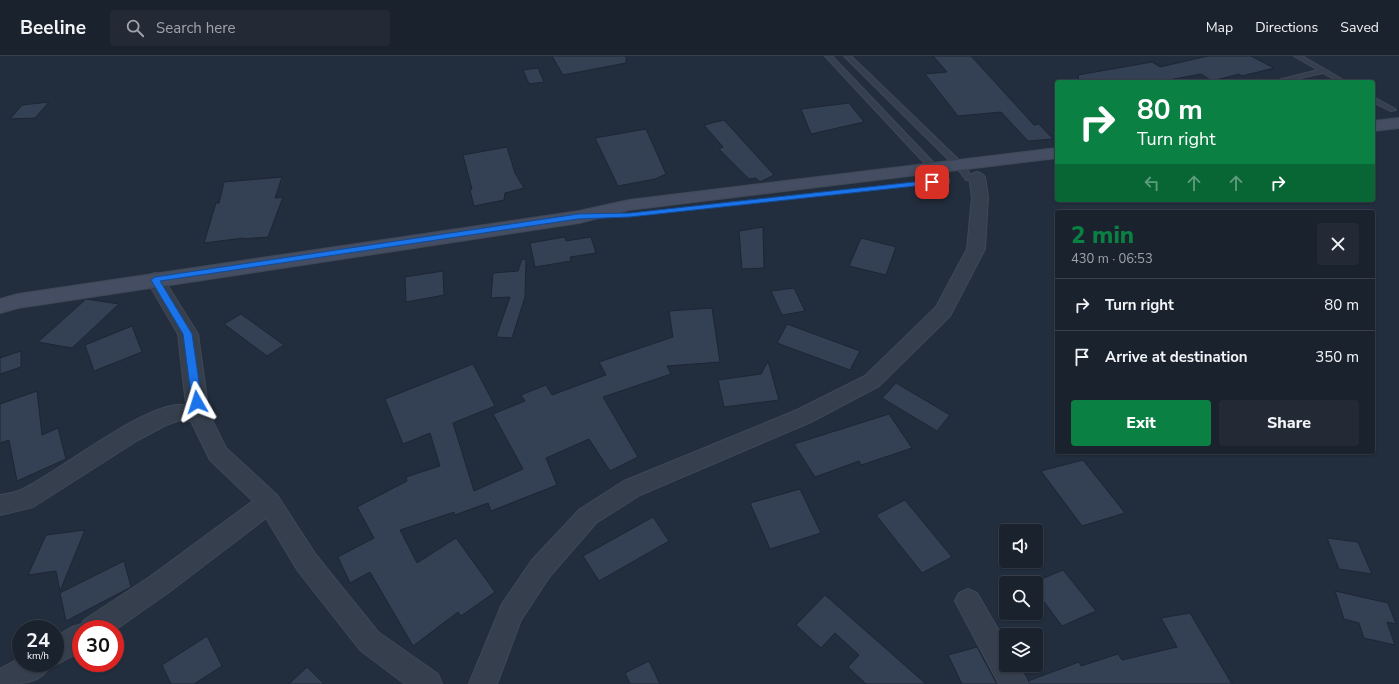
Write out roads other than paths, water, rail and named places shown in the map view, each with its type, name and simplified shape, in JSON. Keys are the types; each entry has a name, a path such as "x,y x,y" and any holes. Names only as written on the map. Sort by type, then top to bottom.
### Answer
{"street":[{"path":"1375,112 1397,114"},
{"path":"1375,125 1397,114"},
{"path":"968,174 1055,153"},
{"path":"0,306 18,301 578,217 630,215 940,174 968,174 1055,168"},
{"path":"483,684 511,613 541,568 588,516 632,488 804,416 872,381 943,311 976,249 980,197 968,174"},
{"path":"155,280 188,334 198,414 218,454 269,502 307,564 369,641 428,684"},
{"path":"0,505 26,500 130,434 159,419 179,412 198,414"},
{"path":"107,620 188,564 269,502"},
{"path":"968,601 1014,684"},
{"path":"0,683 23,672"}],"lane":[{"path":"828,56 940,174"},
{"path":"847,56 968,174"},
{"path":"1297,56 1340,80"},
{"path":"1282,80 1324,71"},
{"path":"1375,100 1397,114"}]}
